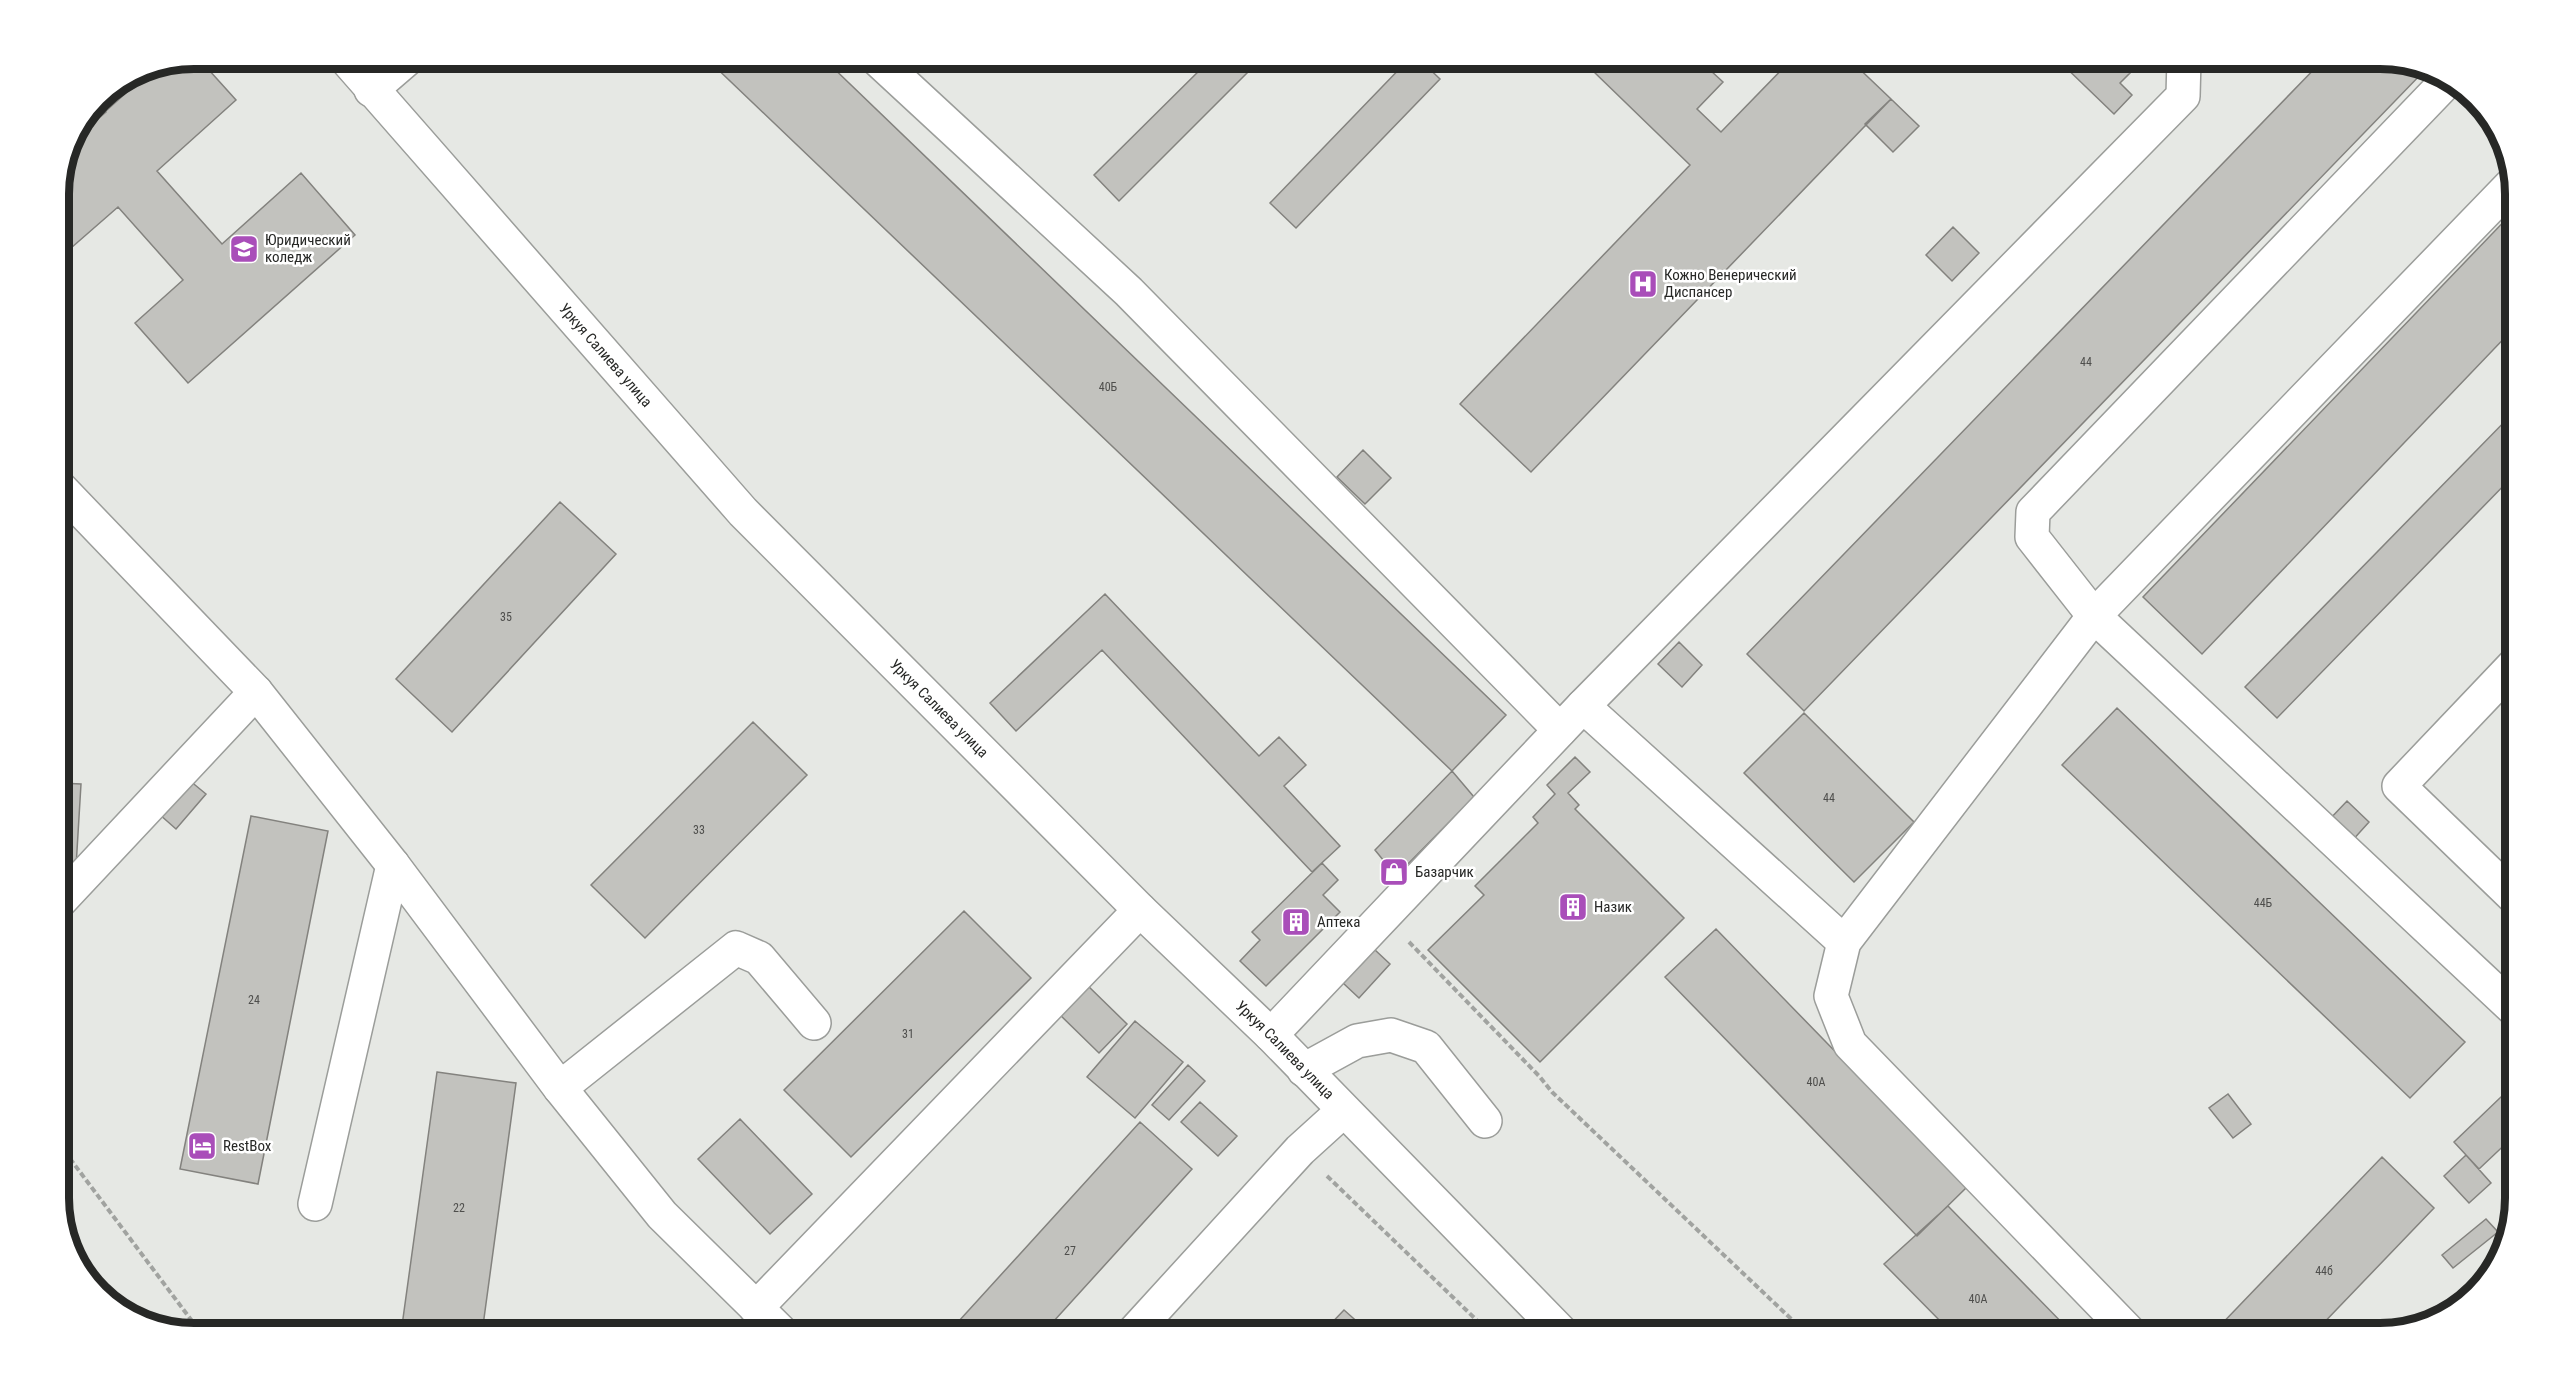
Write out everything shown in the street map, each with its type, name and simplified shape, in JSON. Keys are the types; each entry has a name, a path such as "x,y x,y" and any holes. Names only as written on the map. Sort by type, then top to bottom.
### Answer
{"street":[{"name":"Уркуя Салиева улица","path":"355,69 743,512 1140,910 1271,1035 1551,1323"},
{"path":"371,90 394,69"},
{"path":"889,69 1129,292 1560,730"},
{"path":"1271,1035 1583,706 2183,96 2184,69"},
{"path":"2442,86 2033,512 2032,537 2094,616 2505,1000"},
{"path":"2119,1323 1850,1044 1831,996 1844,942 2094,616 2505,191"},
{"path":"69,497 256,692 393,865 560,1088 662,1215 771,1323"},
{"path":"2505,675 2399,786 2505,888"},
{"path":"69,891 256,692"},
{"path":"1583,706 1844,942"},
{"path":"315,1204 393,865"},
{"path":"756,1308 1140,910"},
{"path":"560,1088 736,948 759,958 814,1023"},
{"path":"1304,1070 1357,1041 1390,1035 1426,1047 1485,1121"},
{"path":"1143,1323 1300,1150 1343,1111"}],"path":[{"path":"1384,915 1552,1092 1794,1323"},
{"path":"1300,1150 1478,1323"},
{"path":"69,1157 193,1323"}],"building":[{"path":"208,69 236,100 157,171 222,244 301,173 355,235 188,383 135,323 183,280 118,207 71,248 69,246 70,178 79,146 90,126 136,84 146,79 178,70"},
{"path":"717,69 834,69 1506,715 1452,771"},
{"path":"1201,69 1251,69 1119,201 1094,175"},
{"path":"1399,69 1430,69 1440,79 1296,228 1270,203"},
{"name":"Кожно Венерический Диспансер","path":"1709,69 1723,82 1697,109 1721,132 1782,69 1860,69 1891,99 1531,472 1460,404 1690,165 1592,70"},
{"path":"2067,69 2125,69 2130,73 2120,83 2132,95 2114,114"},
{"path":"2314,69 2388,69 2419,76 1804,711 1747,654"},
{"path":"1891,99 1919,126 1893,152 1865,124"},
{"path":"103,109 106,112 89,127"},
{"path":"2505,220 2505,337 2202,654 2143,597"},
{"path":"1953,227 1979,253 1952,281 1926,255"},
{"path":"2505,421 2505,484 2277,718 2245,687"},
{"path":"1363,450 1391,478 1365,504 1337,477"},
{"path":"560,502 616,554 452,732 396,679"},
{"path":"1105,594 1259,756 1279,737 1306,765 1284,786 1340,846 1312,872 1102,650 1016,731 990,703"},
{"path":"1679,642 1702,665 1682,687 1658,664"},
{"path":"2117,708 2465,1042 2410,1098 2062,765"},
{"path":"1804,713 1914,822 1854,882 1744,773"},
{"path":"753,722 807,775 645,938 591,885"},
{"name":"Назик","path":"1575,757 1590,772 1568,793 1579,805 1575,809 1684,918 1540,1062 1428,950 1484,895 1475,886 1538,823 1533,817 1555,794 1547,785"},
{"path":"1452,771 1474,797 1396,876 1375,850"},
{"path":"189,780 206,794 176,829 159,814"},
{"path":"69,783 81,784 76,867 69,867"},
{"path":"2347,801 2369,822 2351,842 2328,821"},
{"path":"251,816 328,831 258,1184 180,1169"},
{"name":"Аптека","path":"1322,863 1338,880 1323,895 1340,912 1266,986 1240,961 1260,940 1252,932"},
{"path":"964,911 1031,978 851,1157 784,1090"},
{"path":"1716,929 1967,1187 1917,1236 1665,977"},
{"path":"1374,949 1390,964 1359,998 1343,983"},
{"path":"1084,982 1127,1024 1099,1053 1056,1011"},
{"path":"1135,1021 1183,1062 1135,1118 1087,1077"},
{"path":"1188,1065 1205,1081 1169,1120 1152,1105"},
{"path":"437,1072 516,1083 483,1323 402,1323"},
{"path":"2228,1094 2251,1124 2233,1138 2209,1108"},
{"path":"2502,1096 2505,1099 2505,1144 2479,1169 2454,1142"},
{"path":"1200,1102 1237,1136 1218,1156 1181,1122"},
{"path":"740,1119 812,1194 770,1234 698,1159"},
{"path":"1140,1122 1192,1169 1052,1323 957,1323"},
{"path":"2466,1155 2491,1183 2469,1203 2444,1176"},
{"path":"2382,1157 2434,1208 2324,1323 2223,1323"},
{"path":"1948,1206 2062,1323 1942,1323 1884,1264"},
{"path":"2486,1219 2498,1232 2453,1268 2442,1255"},
{"path":"1344,1310 1359,1323 1332,1323"}],"place":[{"name":"Юридический коледж","path":"244,249"},
{"name":"Кожно Венерический Диспансер","path":"1643,284"},
{"name":"Базарчик","path":"1394,872"},
{"name":"Назик","path":"1573,907"},
{"name":"Аптека","path":"1296,922"},
{"name":"RestBox","path":"202,1146"}]}
